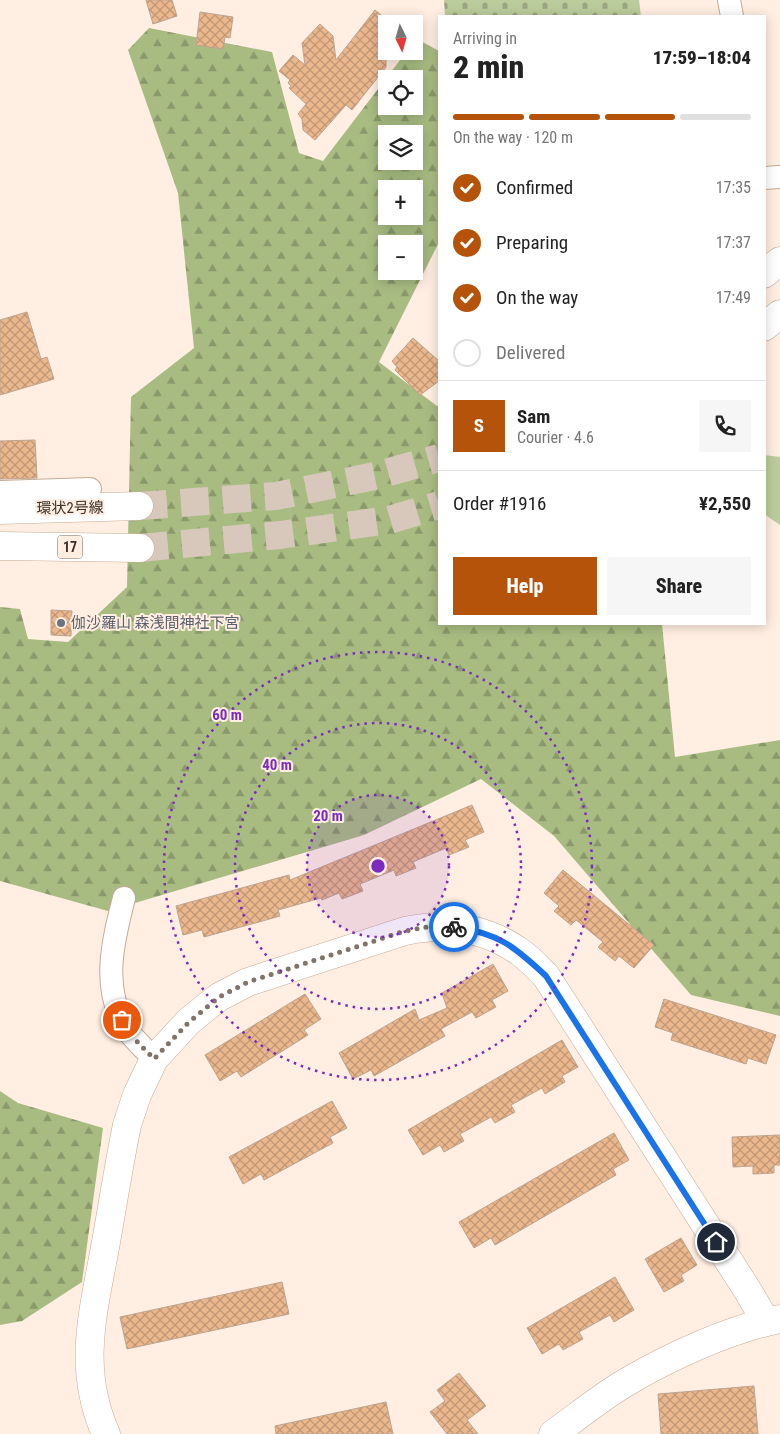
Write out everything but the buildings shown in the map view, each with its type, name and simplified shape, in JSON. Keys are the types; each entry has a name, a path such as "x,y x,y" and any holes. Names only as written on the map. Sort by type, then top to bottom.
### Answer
{"street":[{"path":"729,0 732,15"},
{"path":"766,178 780,177"},
{"path":"766,272 780,261"},
{"path":"766,325 780,314"},
{"path":"0,492 90,489"},
{"name":"環状2号線","path":"0,510 139,506"},
{"name":"17","path":"0,546 140,548"},
{"path":"124,898 112,951 111,987 117,1010 126,1030 154,1059"},
{"path":"106,1434 95,1404 91,1381 89,1338 127,1125 137,1095 154,1059 189,1022 219,997 248,982 405,931 427,927 452,927 476,930 503,941 522,953 546,976 743,1283 773,1321 716,1339 668,1359 623,1384 553,1434"}],"green space":[{"path":"444,0 639,0 641,15 445,15"},
{"path":"149,28 272,52 299,153 323,161 378,89 378,115 423,115 423,70 392,70 400,60 423,60 423,42 438,50 438,244 423,274 423,235 378,235 378,280 420,280 379,362 438,406 438,625 662,625 675,757 780,740 780,1016 691,995 554,836 481,779 364,835 108,911 0,881 0,607 20,609 28,639 68,642 127,587 131,397 194,348 178,193 128,50"},
{"path":"766,455 780,457 780,525 766,515"},
{"path":"0,1091 18,1103 103,1128 82,1282 22,1321 0,1325"}],"tunnel":[{"path":"139,506 276,496 375,476 438,458"},
{"path":"140,548 280,535 389,520 438,505"}],"way so far":[{"path":"122,1020 126,1030 154,1059 189,1022 219,997 248,982 405,931 427,927 454,927"}],"place":[{"name":"伽沙羅山 森浅間神社下宮","path":"61,623"}],"route":[{"path":"454,927 476,930 503,941 522,953 546,976 716,1242"}]}
